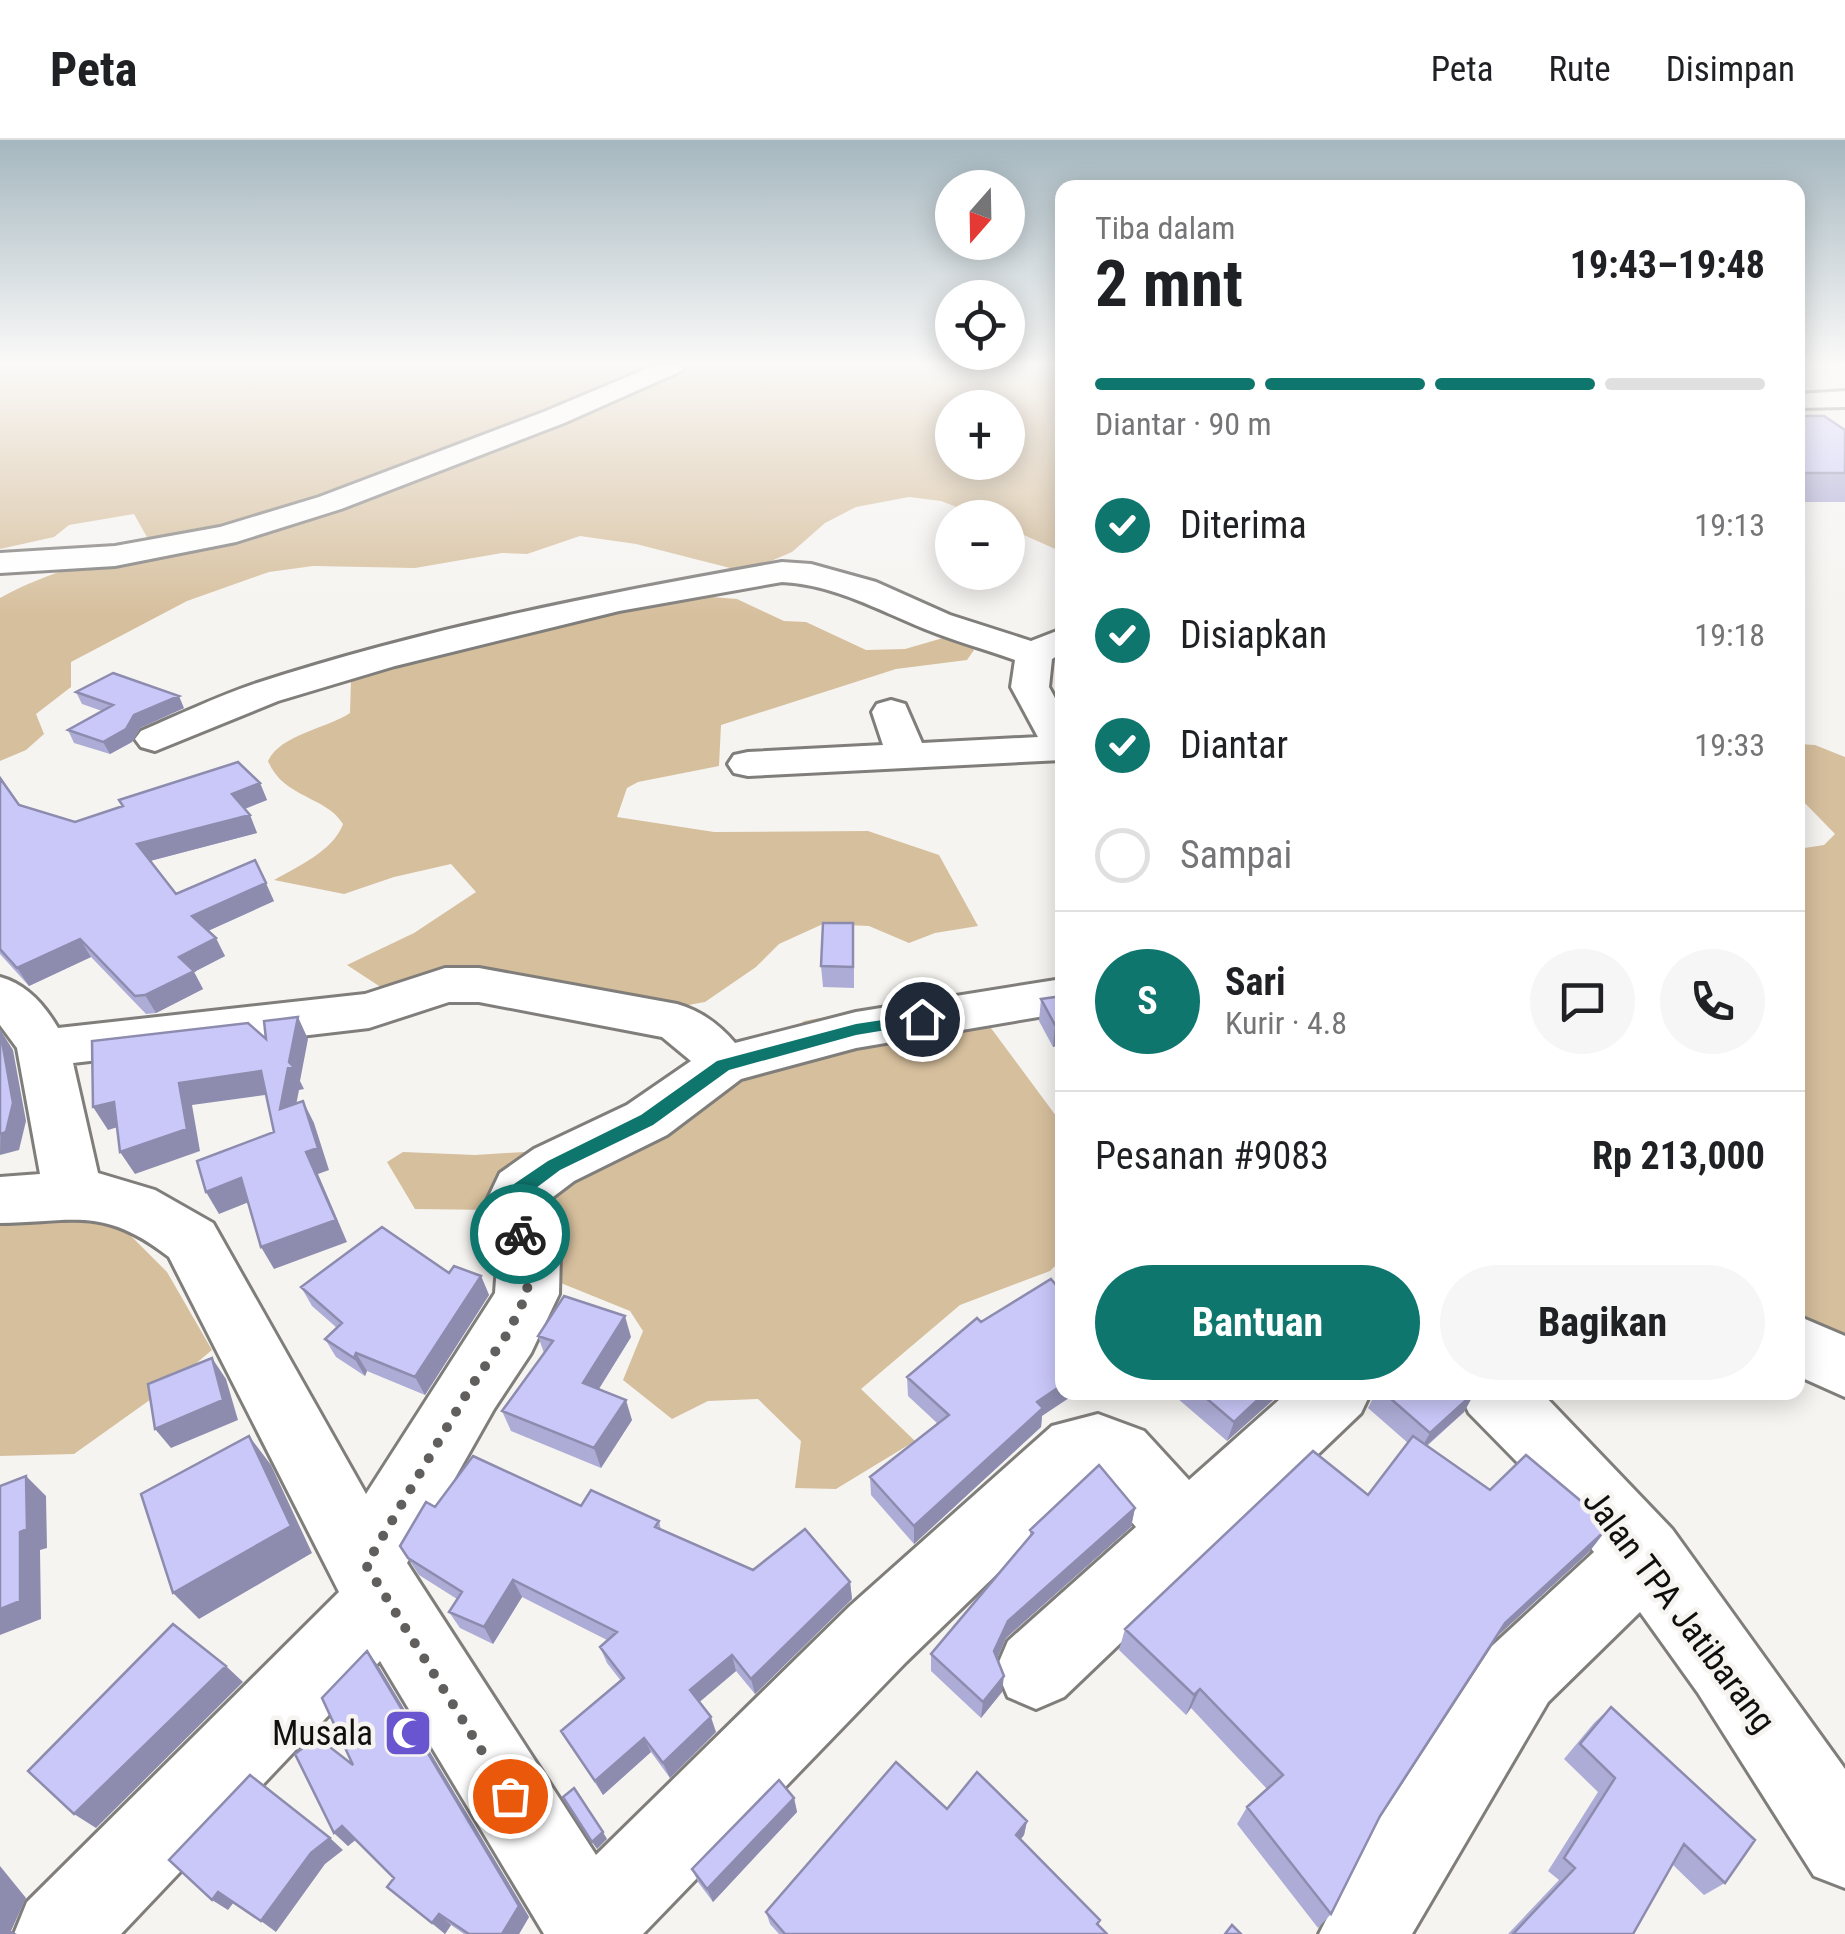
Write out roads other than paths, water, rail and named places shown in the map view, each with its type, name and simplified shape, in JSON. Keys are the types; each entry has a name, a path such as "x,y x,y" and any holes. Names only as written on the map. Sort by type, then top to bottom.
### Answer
{"street":[{"path":"0,563 115,556 224,535 330,503 471,450"},
{"path":"156,740 265,692 383,658 619,601 782,572 811,574 864,589 938,622 1048,646 1030,687 1055,733"},
{"path":"891,712 907,757"},
{"path":"748,764 1055,746"},
{"path":"73,1194 18,1024 211,1026 370,1011 446,985 479,985 677,1022 705,1042 723,1065"},
{"path":"59,1934 374,1613 378,1584 470,1388 508,1333 527,1294 529,1252 510,1214 521,1189 554,1166 647,1120 723,1065 856,1030 1055,997"},
{"path":"0,1200 73,1194 122,1202 168,1222 191,1240 378,1584 592,1929 878,1634 1077,1449 1098,1446 1119,1454 1186,1530"},
{"path":"1805,1348 1845,1368"},
{"path":"1036,1668 1328,1400"},
{"name":"Jalan TPA Jatibarang","path":"1524,1406 1646,1555 1773,1733 1845,1846"},
{"path":"1364,1934 1400,1866 1520,1674 1646,1555"}],"place":[{"name":"Musala","path":"408,1733"}]}
